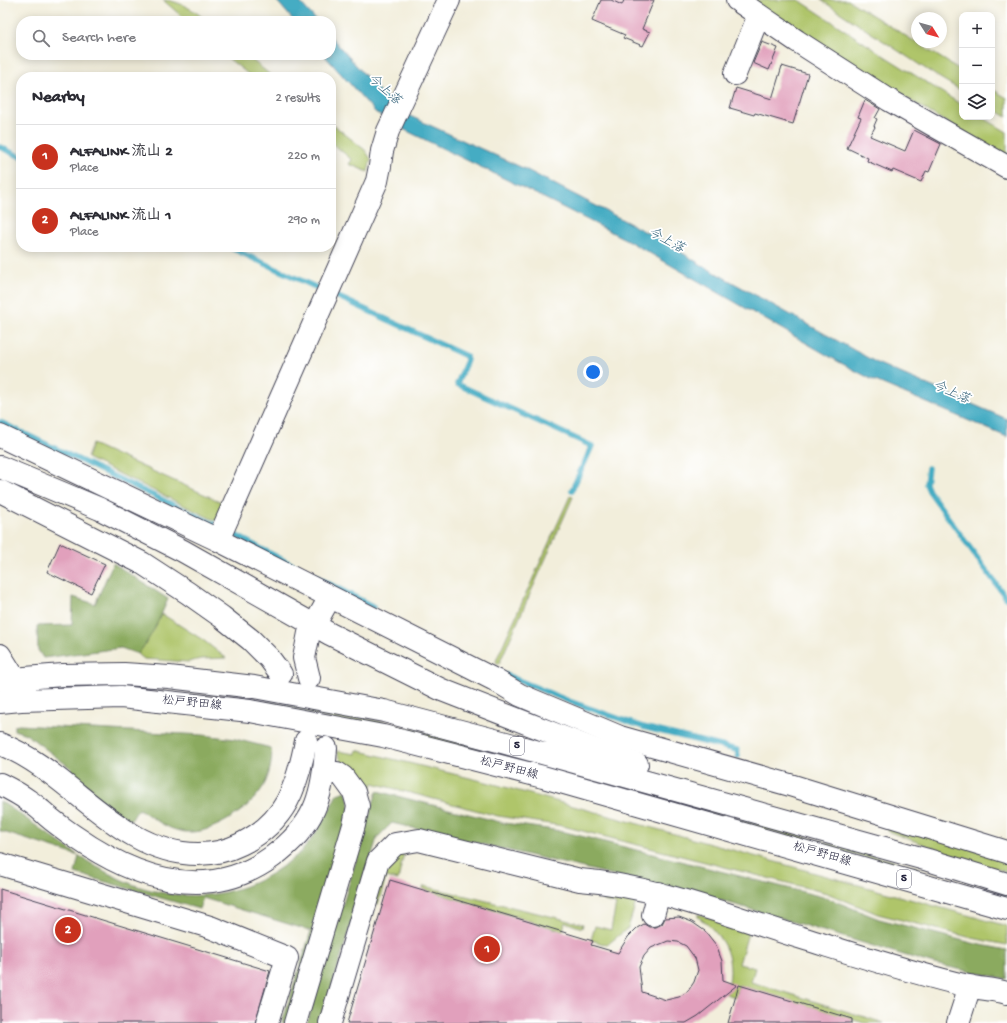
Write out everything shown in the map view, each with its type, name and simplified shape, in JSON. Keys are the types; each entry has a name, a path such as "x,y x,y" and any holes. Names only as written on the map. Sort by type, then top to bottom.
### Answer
{"main road":[{"path":"222,532 377,181 382,151 388,131 449,0"},
{"path":"737,0 889,100 1007,167"},
{"path":"735,74 759,15"},
{"path":"0,436 222,532 320,615 495,680 520,695 620,737 790,785 1007,852"},
{"path":"0,466 100,509 183,551 330,634 442,690 611,756 809,813 928,860"},
{"path":"0,491 142,563 222,617 251,640 269,658 281,674"},
{"path":"309,678 304,658 320,615"},
{"path":"0,655 8,679 33,691 58,699"},
{"name":"松戸野田線","path":"8,679 63,675 124,674 169,677 254,687 384,711 506,743 928,860 1007,884"},
{"name":"松戸野田線","path":"0,702 120,697 250,711 383,736 550,780 1007,909"},
{"path":"0,744 12,748 34,761 130,833 148,843 184,854 209,854 229,850 250,840 268,827 282,811 294,789 306,742"},
{"path":"0,784 29,801 74,836 124,866 156,878 191,882 225,879 264,863 291,841 306,824 322,791 325,773 326,748"},
{"path":"295,1023 354,825 358,806 354,792 343,777 337,773 325,773"},
{"path":"330,1023 378,861 395,844 419,840 580,880 606,882 671,896 809,940 970,986 1007,993"},
{"path":"0,864 210,927 287,958 267,1023"},
{"path":"653,915 659,893"},
{"path":"958,1023 970,986"}],"green space":[{"path":"163,0 175,2 201,16 181,16"},
{"path":"748,0 799,0 959,103 959,120 987,120 1007,132 1007,160"},
{"path":"821,0 848,0 911,39 911,48 925,48 959,69 959,89"},
{"path":"230,60 252,60 267,72 246,72"},
{"path":"995,91 1007,98 1007,117 995,110"},
{"path":"336,127 365,150 371,159 368,172 349,164 352,160 336,146"},
{"path":"92,444 226,504 220,523 87,458"},
{"path":"570,496 573,497 499,664 496,662 497,658"},
{"path":"113,563 168,599 155,628 143,648 138,654 121,648 43,658 38,650 37,626 72,625 73,597 95,604"},
{"path":"162,614 203,640 226,658 201,659 188,662 144,659 138,654"},
{"path":"266,701 377,721 415,730 918,868 918,871 916,872 776,832 268,704"},
{"path":"19,725 203,735 235,739 271,748 271,765 266,781 261,790 245,808 224,822 212,827 201,831 184,832 164,825 139,809 128,823 67,776 72,769 26,734 14,730 14,726"},
{"path":"356,750 490,783 1007,926 1007,945 972,938 878,914 827,893 563,826 498,816 373,783 365,806 354,775 342,763 337,751 356,754"},
{"path":"346,791 350,806 287,1023 282,1023 311,931 203,898 199,909 75,873 79,856 0,831 0,801 90,863 122,880 142,888 163,893 205,895 225,892 245,886 265,878 283,866 301,852 311,840 337,794"},
{"path":"377,791 504,823 561,831 827,898 879,919 976,944 1007,950 1007,979 934,964 716,899 392,823 377,838 321,1023 307,1023"},
{"path":"889,823 1007,859 1007,872 887,831"},
{"path":"398,852 404,853 398,880 386,877 378,904 375,903 386,868"},
{"path":"424,886 583,924 582,928 565,922 563,931 423,889"},
{"path":"610,892 637,899 628,928 607,945 591,940 595,926 611,930 616,904 604,901 604,896"},
{"path":"698,914 749,930 739,964 755,968 751,982 884,1023 864,1023 739,985 735,997 726,994 730,971 726,950 722,941 715,932 698,917"}],"water":[{"path":"276,0 298,0 312,16 290,16"},
{"path":"336,43 380,92 410,116 525,169 663,241 705,267 879,364 1007,419 1007,437 871,379 627,240 401,128 375,112 328,60 336,60"}],"building":[{"path":"601,0 611,0 622,5 624,0 654,0 642,29 650,32 643,46 623,38 625,35 592,21"},
{"path":"762,42 778,48 769,70 753,63"},
{"path":"782,66 808,74 793,124 755,113 754,115 730,108 736,88 772,99"},
{"path":"865,100 880,109 875,118 877,119 874,126 875,127 870,136 905,151 914,130 941,144 929,172 926,171 921,182 867,161 868,158 847,148 861,118 858,117"},
{"path":"60,543 105,564 91,593 47,572"},
{"path":"390,880 593,941 591,945 618,953 628,937 637,928 644,924 649,927 656,927 662,924 665,918 679,917 692,922 705,931 716,945 722,961 723,980 737,985 698,1016 686,1023 347,1023","holes":["668,941 678,942 686,946 695,958 698,970 694,982 688,991 679,997 666,1000 642,992 639,967 644,956 651,948"]},
{"path":"0,889 270,971 255,1023 0,1023"},
{"path":"739,985 852,1019 852,1023 728,1023"}],"waterway":[{"path":"0,147 16,155"},
{"path":"240,252 324,291"},
{"path":"332,294 466,356 467,360 457,384 592,446 572,490"},
{"path":"0,422 219,527"},
{"path":"928,468 926,484 929,491 1007,599"},
{"path":"227,531 374,607"},
{"path":"506,675 569,701 643,727 737,750 738,756"}],"place":[{"name":"ALFALINK 流山 1","path":"68,930"},
{"name":"ALFALINK 流山 2","path":"487,949"}],"water label":[{"name":"今上落","path":"384,90"},
{"name":"今上落","path":"666,241"},
{"name":"今上落","path":"951,393"}]}
